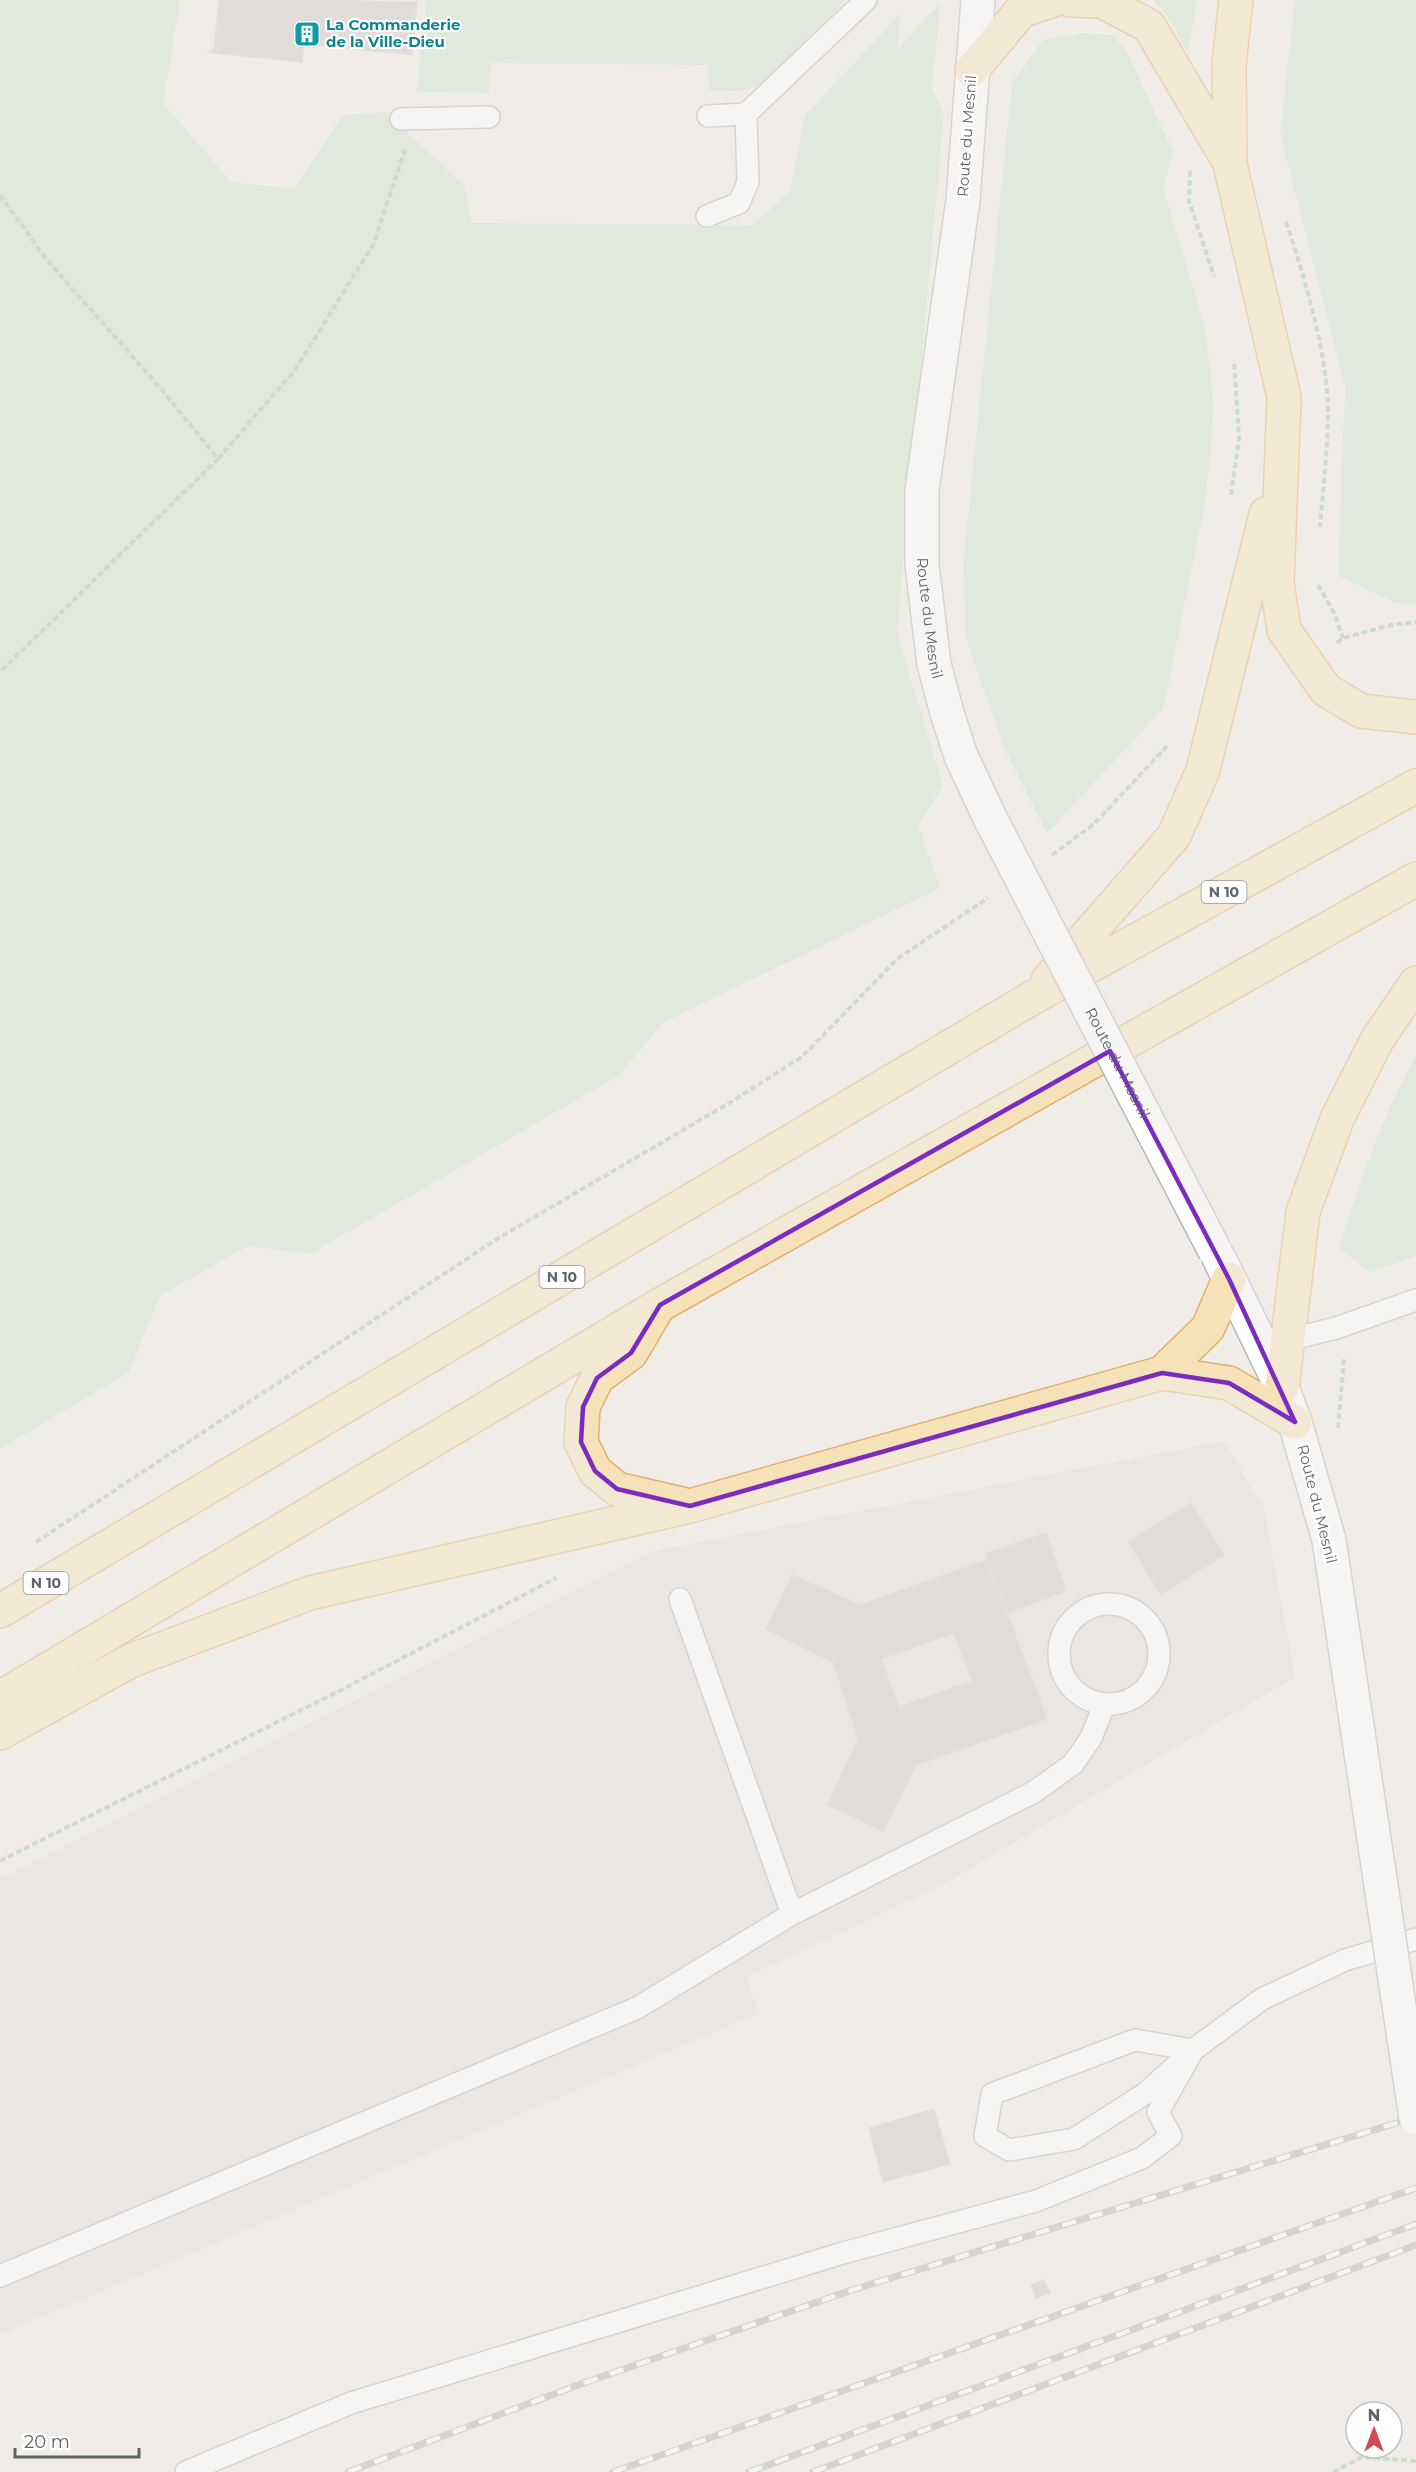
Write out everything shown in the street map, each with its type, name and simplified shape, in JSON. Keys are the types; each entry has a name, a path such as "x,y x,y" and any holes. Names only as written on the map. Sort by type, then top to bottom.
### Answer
{"main road":[{"path":"972,70 1021,11 1053,0"},
{"path":"1071,0 1102,1 1149,26 1230,164"},
{"path":"1236,0 1229,64 1230,164 1284,397 1277,583 1284,630 1326,690 1361,711 1416,717"},
{"path":"1032,998 1174,836 1203,770 1281,454"},
{"name":"N 10","path":"0,1611 1032,998 1416,786"},
{"path":"0,1698 660,1305 1416,879"},
{"path":"1282,1388 1303,1212 1337,1119 1377,1040 1416,983"},
{"path":"1162,1373 1208,1328 1222,1265"},
{"path":"660,1305 631,1353 597,1378 583,1407 581,1442 595,1472 617,1489 690,1506"},
{"path":"0,1733 130,1661 310,1593 690,1506 1162,1373 1229,1383 1295,1422"}],"street":[{"name":"Route du Mesnil","path":"978,0 963,200 922,490 922,565 934,664 961,756 990,818 1222,1265 1282,1388 1295,1422 1329,1540 1416,2118"}],"lane":[{"path":"708,116 747,114 866,0"},
{"path":"707,216 739,203 748,182 747,114"},
{"path":"401,119 489,117"},
{"path":"1288,1340 1336,1328 1416,1300"},
{"path":"680,1599 792,1914"},
{"path":"1099,1604 1116,1604 1131,1608 1145,1619 1155,1633 1159,1650 1158,1668 1150,1683 1138,1696 1122,1703 1104,1705 1089,1701 1070,1686 1059,1665 1058,1648 1062,1633 1071,1619 1099,1604"},
{"path":"0,2276 637,2008 792,1914 1034,1792 1073,1764 1091,1738 1104,1705"},
{"path":"1193,2050 1135,2040 992,2094 985,2136 1009,2150 1074,2139 1146,2093 1193,2050 1262,1999 1345,1960 1416,1939"},
{"path":"186,2472 351,2403 843,2253 1035,2201 1142,2158 1171,2136 1158,2112 1193,2050"}],"path":[{"path":"1200,114 1188,178 1189,201 1216,282"},
{"path":"0,672 218,459 296,370 373,245 406,148 428,119"},
{"path":"0,195 47,260 163,391 218,459"},
{"path":"1230,507 1239,438 1233,358"},
{"path":"1334,645 1343,638 1416,622"},
{"path":"1042,862 1094,824 1173,740"},
{"path":"29,1546 497,1239 732,1102 803,1056 897,958 993,894"},
{"path":"1306,1460 1335,1448 1345,1361"},
{"path":"0,1862 562,1575"},
{"path":"1333,2472 1362,2457 1416,2461"}],"highlighted area":[{"path":"1110,1051 1229,1279 1295,1422 1229,1383 1162,1373 690,1506 617,1489 595,1471 581,1442 583,1407 597,1378 631,1353 660,1305"}],"shaded area":[{"path":"1224,1441 1264,1509 1295,1677 942,1885 746,1977 759,2013 0,2334 0,1879 653,1551"}],"green space":[{"path":"0,0 180,0 163,103 231,182 294,189 343,115 385,112 464,185 472,223 753,225 790,191 805,115 900,14 897,49 940,4 932,88 944,114 897,633 943,786 918,825 940,888 663,1023 618,1076 310,1254 248,1246 160,1296 129,1372 0,1449"},
{"path":"426,0 845,0 787,61 763,82 749,89 709,90 708,65 490,63 489,93 417,92"},
{"path":"1154,0 1197,0 1188,55 1174,26"},
{"path":"1295,0 1416,0 1416,605 1397,603 1338,576 1345,387 1280,133"},
{"path":"1081,33 1113,35 1127,52 1173,152 1163,188 1205,327 1214,407 1206,499 1163,709 1047,833 1005,749 977,671 966,636 963,566 1012,83 1043,40"},
{"path":"1416,1056 1416,1256 1370,1272 1339,1248 1363,1174 1382,1126"}],"building":[{"name":"La Commanderie de la Ville-Dieu","path":"219,0 308,0 307,14 399,24 396,53 304,44 302,62 207,52 214,50"},
{"path":"308,0 417,2 412,55 396,53 399,24 307,14"},
{"path":"1191,1503 1224,1555 1161,1594 1128,1542"},
{"path":"1046,1533 1066,1591 1006,1613 985,1554"},
{"path":"987,1560 1047,1719 916,1765 883,1831 828,1805 858,1738 833,1662 766,1629 792,1575 860,1605","holes":["954,1633 972,1681 899,1707 881,1659"]},
{"path":"934,2109 950,2164 883,2182 869,2128"},
{"path":"1044,2280 1050,2293 1036,2298 1031,2285"}],"railway":[{"path":"348,2472 578,2385 855,2289 1416,2117"},
{"path":"613,2472 1416,2188"},
{"path":"749,2472 1416,2224"},
{"path":"813,2472 1416,2245"}],"place":[{"name":"La Commanderie de la Ville-Dieu","path":"307,34"}]}
